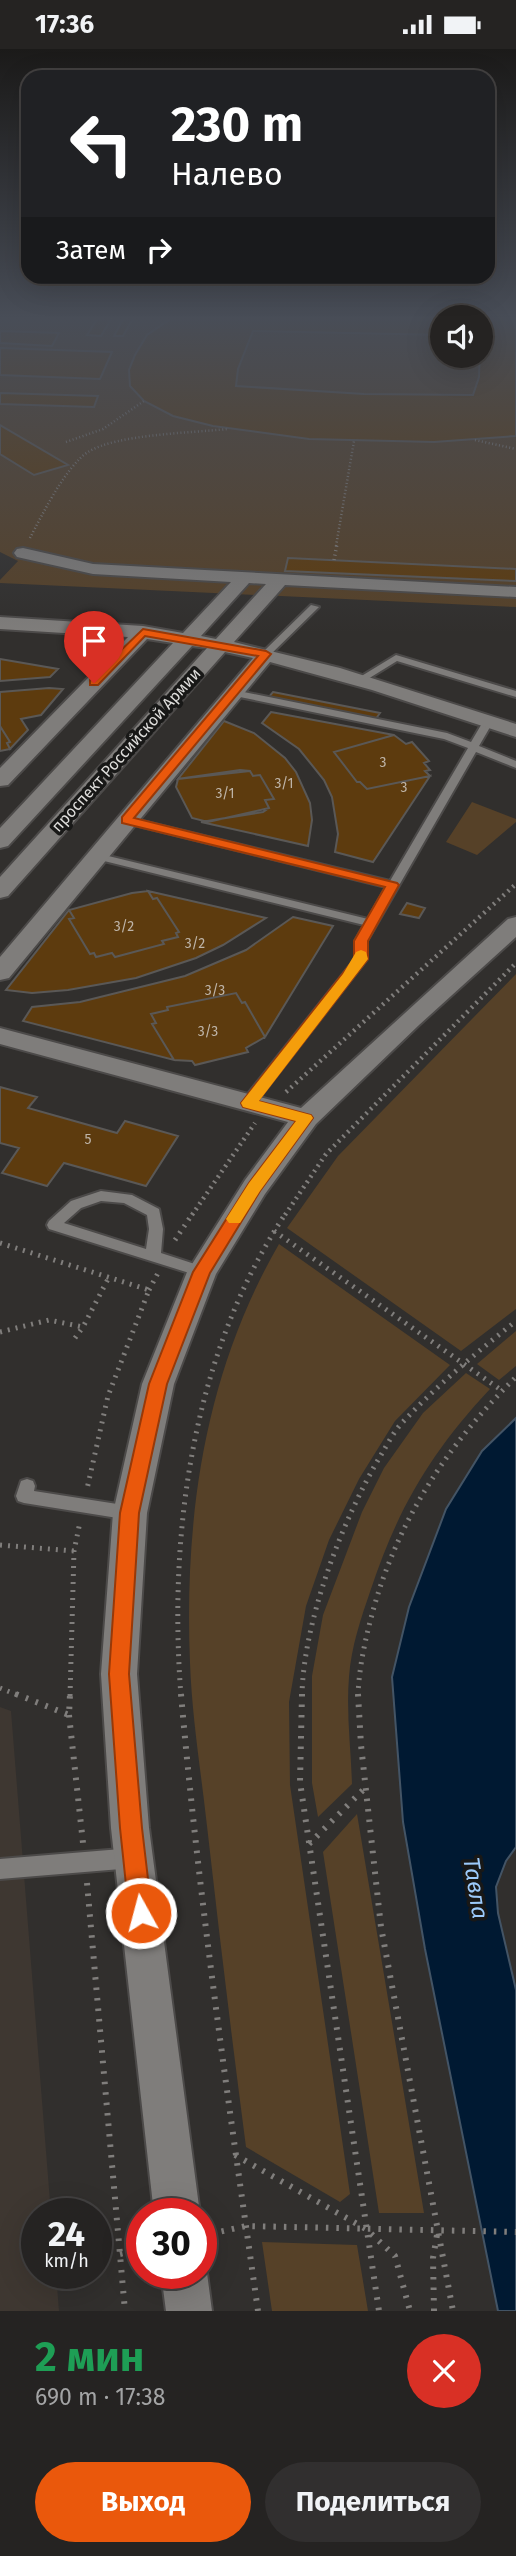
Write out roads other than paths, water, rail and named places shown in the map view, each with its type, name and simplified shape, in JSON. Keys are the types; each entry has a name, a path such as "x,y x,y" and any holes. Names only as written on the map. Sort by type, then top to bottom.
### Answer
{"street":[{"path":"23,553 93,569 516,592"},
{"name":"проспект Российской Армии","path":"0,891 220,645 246,577"},
{"name":"проспект Российской Армии","path":"0,841 194,632 265,596 280,579"},
{"path":"0,623 143,632 194,632 220,645 266,654 360,680 516,731"},
{"path":"0,780 143,632"},
{"path":"0,973 266,654"},
{"path":"175,2198 134,1858 119,1674 130,1513 158,1384 202,1272 255,1187 306,1118 410,1019 516,924"},
{"path":"0,1036 306,1118"},
{"path":"186,2289 189,2311"}],"lane":[{"path":"266,654 314,607"},
{"path":"360,680 396,658 516,694"},
{"path":"234,693 447,736 516,765"},
{"path":"248,1103 361,959 361,941 475,749 488,722"},
{"path":"126,820 392,885"},
{"path":"96,856 371,923"},
{"path":"153,1256 156,1229 154,1213 138,1202 119,1196 101,1195 77,1203 54,1225 202,1272"},
{"path":"27,1486 24,1496 130,1513"},
{"path":"0,1869 134,1858"}],"water":[{"name":"Тавла","path":"516,1418 516,1847 506,1861 496,1887 498,1913 516,1990 516,2311 498,2311 425,1949 403,1822 392,1677 409,1607 446,1509 482,1451"}]}
